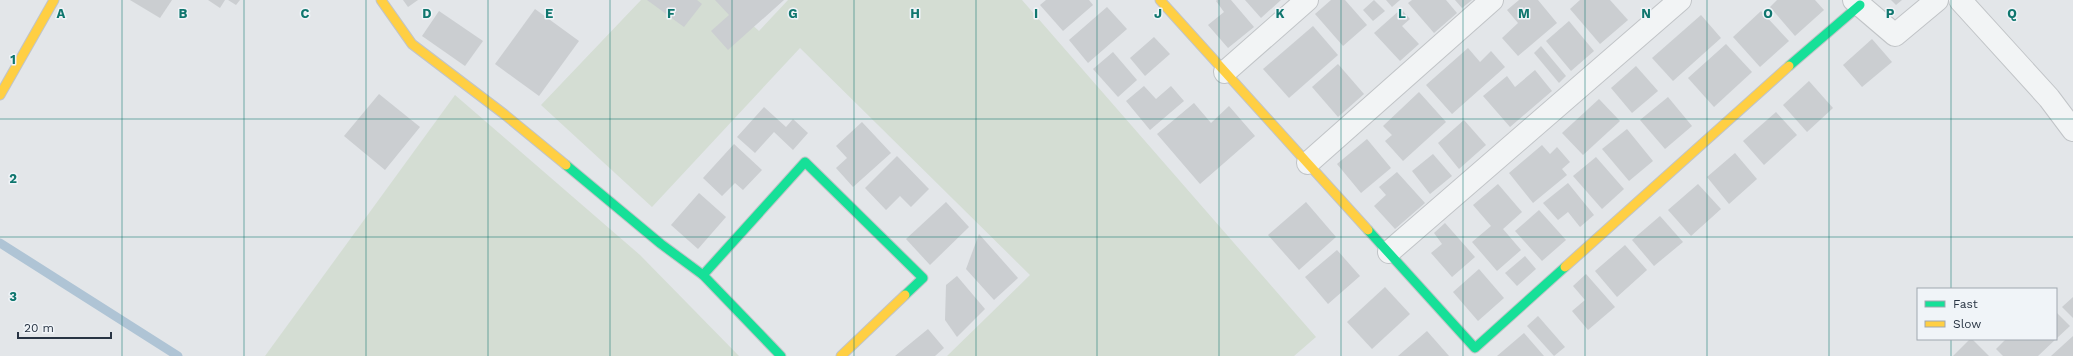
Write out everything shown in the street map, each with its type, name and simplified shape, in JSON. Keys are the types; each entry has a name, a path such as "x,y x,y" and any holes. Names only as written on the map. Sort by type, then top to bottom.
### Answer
{"street":[{"path":"0,95 54,0"},
{"path":"381,0 412,44 504,114 661,244 704,275 781,356"},
{"path":"1160,0 1475,348 1820,38 1857,2 1895,35 1937,0"},
{"path":"1226,72 1306,0"},
{"path":"1308,163 1492,0"},
{"path":"1389,252 1680,0"},
{"path":"1960,0 2048,98 2073,130"},
{"path":"704,275 805,162 923,278 841,356"}],"shaded area":[{"path":"641,0 725,0 759,31 788,0 1022,0 1316,337 1294,356 947,356 1030,275 800,48 652,207 541,105"},
{"path":"455,95 640,255 739,356 265,356"}],"building":[{"path":"130,0 172,0 160,18"},
{"path":"208,0 225,0 220,8"},
{"path":"228,0 240,0 236,5"},
{"path":"403,0 418,0 408,7"},
{"path":"647,0 697,0 702,4 684,27"},
{"path":"715,0 784,0 728,50 711,31 729,15"},
{"path":"1046,0 1089,0 1093,5 1063,31 1040,5"},
{"path":"1231,0 1254,27 1228,48 1208,25 1224,12 1216,1"},
{"path":"1245,0 1281,0 1261,18"},
{"path":"1331,0 1345,0 1367,25 1343,46 1315,14"},
{"path":"1374,0 1385,11 1373,21 1363,10"},
{"path":"1386,0 1400,0 1392,7"},
{"path":"1412,0 1446,0 1457,13 1434,33 1408,3"},
{"path":"1455,0 1472,0 1462,8"},
{"path":"1519,0 1538,0 1557,23 1518,56 1502,38 1518,23 1507,10"},
{"path":"1580,0 1610,0 1628,20 1600,44 1570,9"},
{"path":"1777,0 1815,0 1824,10 1795,36 1770,7"},
{"path":"1891,0 1902,0 1896,5"},
{"path":"1107,7 1127,29 1088,63 1069,40"},
{"path":"535,9 579,41 539,96 495,64"},
{"path":"1401,9 1410,19 1402,26 1419,44 1400,61 1374,33"},
{"path":"439,11 483,41 465,66 422,36"},
{"path":"1761,11 1789,41 1760,67 1733,37"},
{"path":"1701,15 1721,38 1673,81 1652,58"},
{"path":"1569,21 1594,51 1571,71 1546,41"},
{"path":"1313,26 1338,55 1289,98 1263,69"},
{"path":"1154,37 1170,54 1145,76 1130,58"},
{"path":"1872,39 1892,62 1862,87 1843,65"},
{"path":"1726,44 1752,72 1714,107 1688,78"},
{"path":"1541,46 1566,76 1559,83 1534,53"},
{"path":"1468,48 1480,62 1491,51 1505,67 1452,114 1426,85"},
{"path":"1113,52 1137,80 1118,97 1093,69"},
{"path":"1338,64 1364,94 1338,117 1312,87"},
{"path":"1636,66 1658,91 1632,113 1611,88"},
{"path":"1535,70 1552,91 1510,127 1483,96 1507,76 1515,87"},
{"path":"1809,81 1833,108 1807,132 1783,105"},
{"path":"1144,86 1156,99 1171,86 1184,101 1150,130 1126,101"},
{"path":"1419,92 1446,122 1403,161 1385,141 1392,135 1383,126"},
{"path":"379,94 420,127 385,170 344,136"},
{"path":"1668,97 1692,126 1665,149 1640,120"},
{"path":"1599,99 1620,121 1583,155 1562,133"},
{"path":"1194,103 1211,123 1229,106 1255,136 1200,184 1157,134"},
{"path":"764,107 786,127 793,119 808,133 793,150 774,132 755,153 737,137"},
{"path":"1776,112 1797,135 1764,165 1743,141"},
{"path":"1464,120 1486,145 1459,169 1438,143"},
{"path":"862,122 891,153 853,187 836,168 847,158 836,146"},
{"path":"1627,129 1653,161 1629,181 1602,149"},
{"path":"1367,139 1391,168 1361,193 1337,164"},
{"path":"734,144 762,170 743,190 735,183 722,196 703,178"},
{"path":"1542,145 1550,154 1557,147 1570,162 1562,169 1567,175 1533,203 1509,173"},
{"path":"1735,153 1757,179 1729,204 1707,177"},
{"path":"1433,154 1452,176 1430,194 1412,171"},
{"path":"897,156 929,189 911,207 900,196 886,210 865,188"},
{"path":"1596,157 1624,189 1602,209 1573,176"},
{"path":"1397,172 1425,203 1395,229 1374,206 1386,195 1379,187"},
{"path":"1568,183 1594,215 1580,227 1568,212 1558,220 1543,203"},
{"path":"1498,184 1522,212 1503,229 1521,250 1497,271 1472,242 1491,226 1473,205"},
{"path":"1698,184 1721,209 1691,236 1668,210"},
{"path":"699,193 726,217 698,249 671,225"},
{"path":"946,202 969,227 930,265 906,239"},
{"path":"1306,202 1336,237 1299,270 1268,235"},
{"path":"1539,210 1566,240 1542,261 1515,231"},
{"path":"1660,216 1683,242 1654,266 1632,240"},
{"path":"1445,223 1475,257 1452,277 1431,253 1442,244 1434,233"},
{"path":"979,234 1018,278 994,300 966,269"},
{"path":"1625,245 1647,270 1617,297 1595,271"},
{"path":"1337,250 1360,276 1328,304 1305,277"},
{"path":"1525,256 1536,269 1517,286 1505,273"},
{"path":"1479,269 1504,298 1478,321 1453,292"},
{"path":"1586,274 1615,307 1588,330 1572,311 1585,300 1573,286"},
{"path":"957,276 985,309 957,337 945,320 946,285"},
{"path":"1385,287 1410,314 1372,349 1347,322"},
{"path":"2073,297 2073,318 2062,307"},
{"path":"2057,313 2070,326 2057,338"},
{"path":"1538,316 1565,347 1554,356 1527,326"},
{"path":"928,329 944,348 935,356 895,356"},
{"path":"1427,331 1449,356 1398,356"},
{"path":"1524,333 1544,356 1497,356"},
{"path":"2073,336 2073,356 2051,356"},
{"path":"1969,340 1973,340 1989,356 1953,356"},
{"path":"2005,340 2055,340 2038,356 2003,356 1996,349"}],"waterway":[{"path":"0,243 178,356"}],"traffic: fast":[{"path":"1789,66 1860,5"},
{"path":"703,275 805,162 923,278 905,295"},
{"path":"566,165 661,244 703,275 781,356"},
{"path":"1368,230 1475,348 1565,267"}],"traffic: slow":[{"path":"0,95 54,0"},
{"path":"381,0 412,44 504,114 566,165"},
{"path":"1160,0 1368,230"},
{"path":"1565,267 1789,66"},
{"path":"841,356 905,295"}]}
